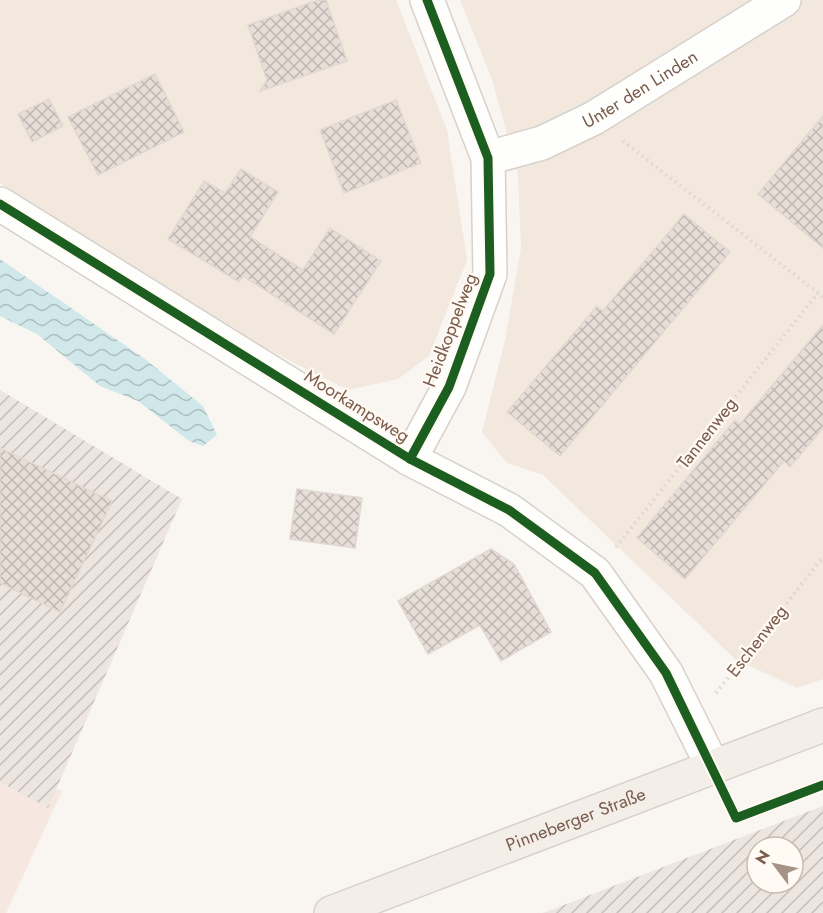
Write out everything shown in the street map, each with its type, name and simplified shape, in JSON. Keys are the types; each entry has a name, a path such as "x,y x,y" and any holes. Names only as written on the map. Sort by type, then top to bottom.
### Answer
{"main road":[{"name":"Pinneberger Straße","path":"331,913 823,725"}],"street":[{"name":"Heidkoppelweg","path":"410,459 449,387 490,274 488,158 427,0"},
{"name":"Unter den Linden","path":"488,158 542,143 594,118 784,0"},
{"name":"Moorkampsweg","path":"0,204 410,459 509,510 596,573 666,673 712,767"}],"path":[{"path":"594,118 823,297"}],"shaded area":[{"path":"0,0 396,0 447,130 467,260 429,356 398,379 348,390 249,340 0,183"},
{"path":"460,0 823,0 823,679 797,688 735,659 543,475 507,463 482,432 505,340 521,248 518,175 492,79"},
{"path":"0,390 182,499 48,808 0,782"},
{"path":"0,764 62,791 6,913 0,913"},
{"path":"823,806 823,913 543,913 745,836 745,895 805,895 805,835 747,835"}],"water":[{"path":"0,259 145,359 203,406 217,435 203,446 189,441 138,401 100,386 37,334 0,316"}],"building":[{"path":"318,0 326,0 347,61 260,91 267,80 248,25"},
{"path":"155,74 184,132 98,175 68,117"},
{"path":"49,99 63,126 32,142 18,114"},
{"path":"396,100 421,163 344,193 320,130"},
{"path":"823,116 823,248 758,194"},
{"path":"241,169 278,192 250,237 303,270 330,228 381,261 334,334 243,276 239,282 168,239 204,181 225,193"},
{"path":"684,214 730,252 560,456 507,412 597,306 603,311"},
{"path":"823,325 823,428 790,467 784,461 685,579 637,538 735,420 740,424"},
{"path":"0,448 112,501 60,612 0,583"},
{"path":"297,489 362,498 355,548 290,539"},
{"path":"491,549 514,564 551,632 501,661 480,625 428,654 398,601"}],"cycle path":[{"path":"410,459 449,387 490,274 488,158 427,0"},
{"path":"0,204 410,459 509,510 595,573 666,673 736,818 823,785"}]}
